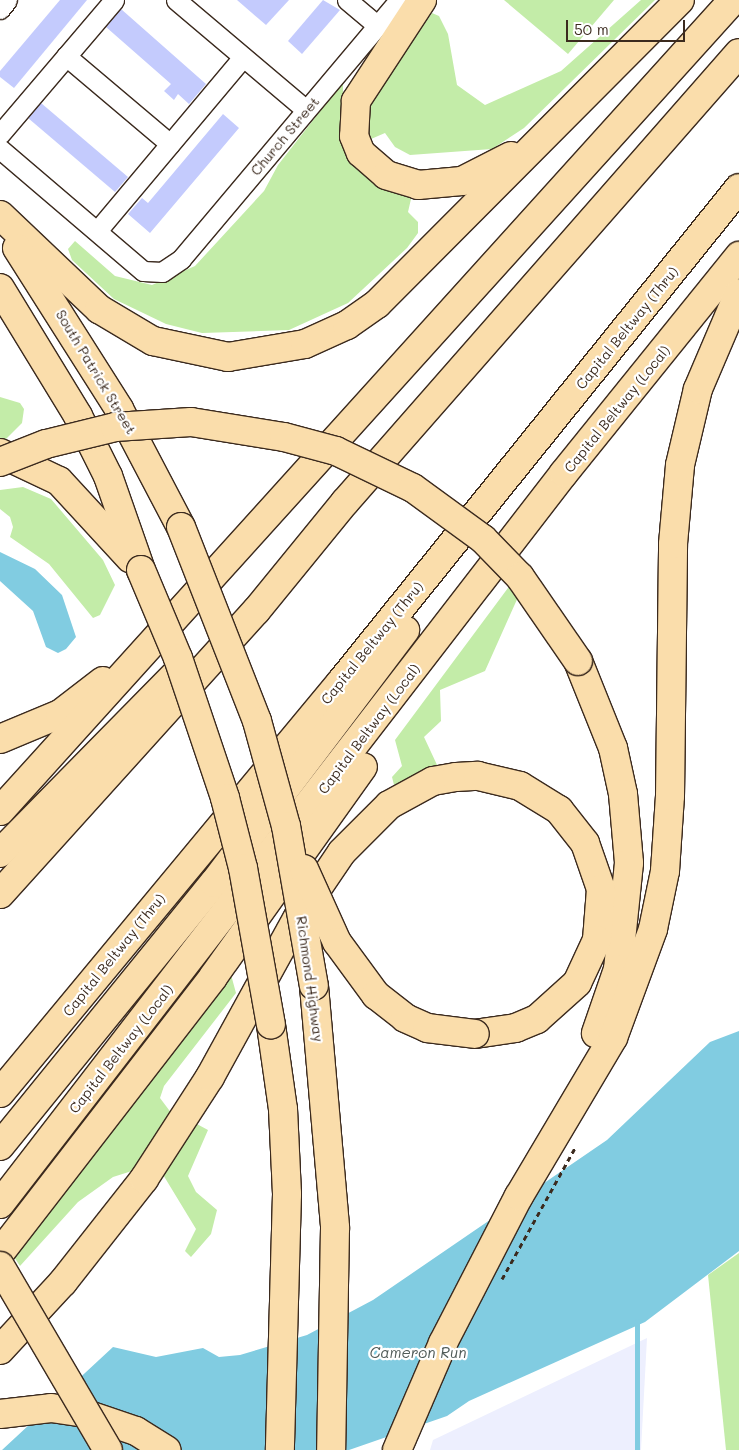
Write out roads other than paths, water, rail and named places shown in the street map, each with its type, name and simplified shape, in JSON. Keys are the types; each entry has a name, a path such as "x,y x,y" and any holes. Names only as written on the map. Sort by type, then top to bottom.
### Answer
{"highway":[{"path":"422,0 356,101 354,136 373,166 399,181 418,185 462,180 492,168 547,130"},
{"path":"0,215 81,293 136,334 202,354 256,355 324,336 377,304 547,130 680,0"},
{"path":"0,811 77,730 141,650 733,0"},
{"path":"0,894 249,618 345,502 739,53"},
{"name":"Capital Beltway (Thru)","path":"0,1093 667,279 739,188"},
{"name":"South Patrick Street","path":"0,224 84,349 181,527"},
{"name":"Capital Beltway (Local)","path":"0,1204 453,618 739,256"},
{"path":"0,1146 304,765 667,279"},
{"path":"0,288 78,416 108,476 140,570 178,658 224,798 261,962 283,1108 287,1194 282,1442"},
{"path":"527,1182 614,1038 653,929 665,872 670,796 675,505 688,428 708,364 739,293"},
{"path":"0,462 61,440 115,427 191,422 312,444 359,460 437,503 501,556 542,606 578,661 613,748 626,823 628,893 620,960 608,1004 527,1182 443,1343 397,1450"},
{"path":"0,453 59,481 140,570"},
{"path":"0,853 345,502"},
{"name":"Richmond Highway","path":"181,527 242,676 286,826 314,986 328,1116 335,1237 331,1450"},
{"path":"0,1252 93,1134 337,805 432,666 453,618"},
{"path":"0,739 60,714 141,650"},
{"path":"0,1350 63,1282 144,1180 210,1077 270,964 303,908 309,900 314,892 319,884 330,868 389,805 433,781 478,776 520,786 559,810 585,843 601,889 602,916 588,964 558,1003 516,1028 450,1034 405,1018 376,995 352,966 324,916 316,898 313,889 286,826"},
{"path":"0,1266 108,1450"},
{"path":"0,1414 51,1408 80,1412 136,1431 167,1450"}],"street":[{"path":"0,9 7,0"},
{"path":"0,134 114,0"},
{"path":"176,0 306,110"},
{"path":"347,0 378,26"},
{"name":"Church Street","path":"97,231 144,271 168,269 399,0"},
{"path":"66,56 170,144"},
{"path":"0,149 97,231 243,57"}],"water":[{"path":"0,552 35,569 62,595 76,637 66,649 58,653 46,647 33,611 0,581"},
{"name":"Cameron Run","path":"739,1031 739,1251 645,1322 469,1401 447,1416 349,1450 2,1450 113,1347 156,1357 203,1348 219,1357 240,1355 307,1335 373,1300 607,1140 710,1042"}],"waterway":[{"path":"637,1321 637,1450"}]}
